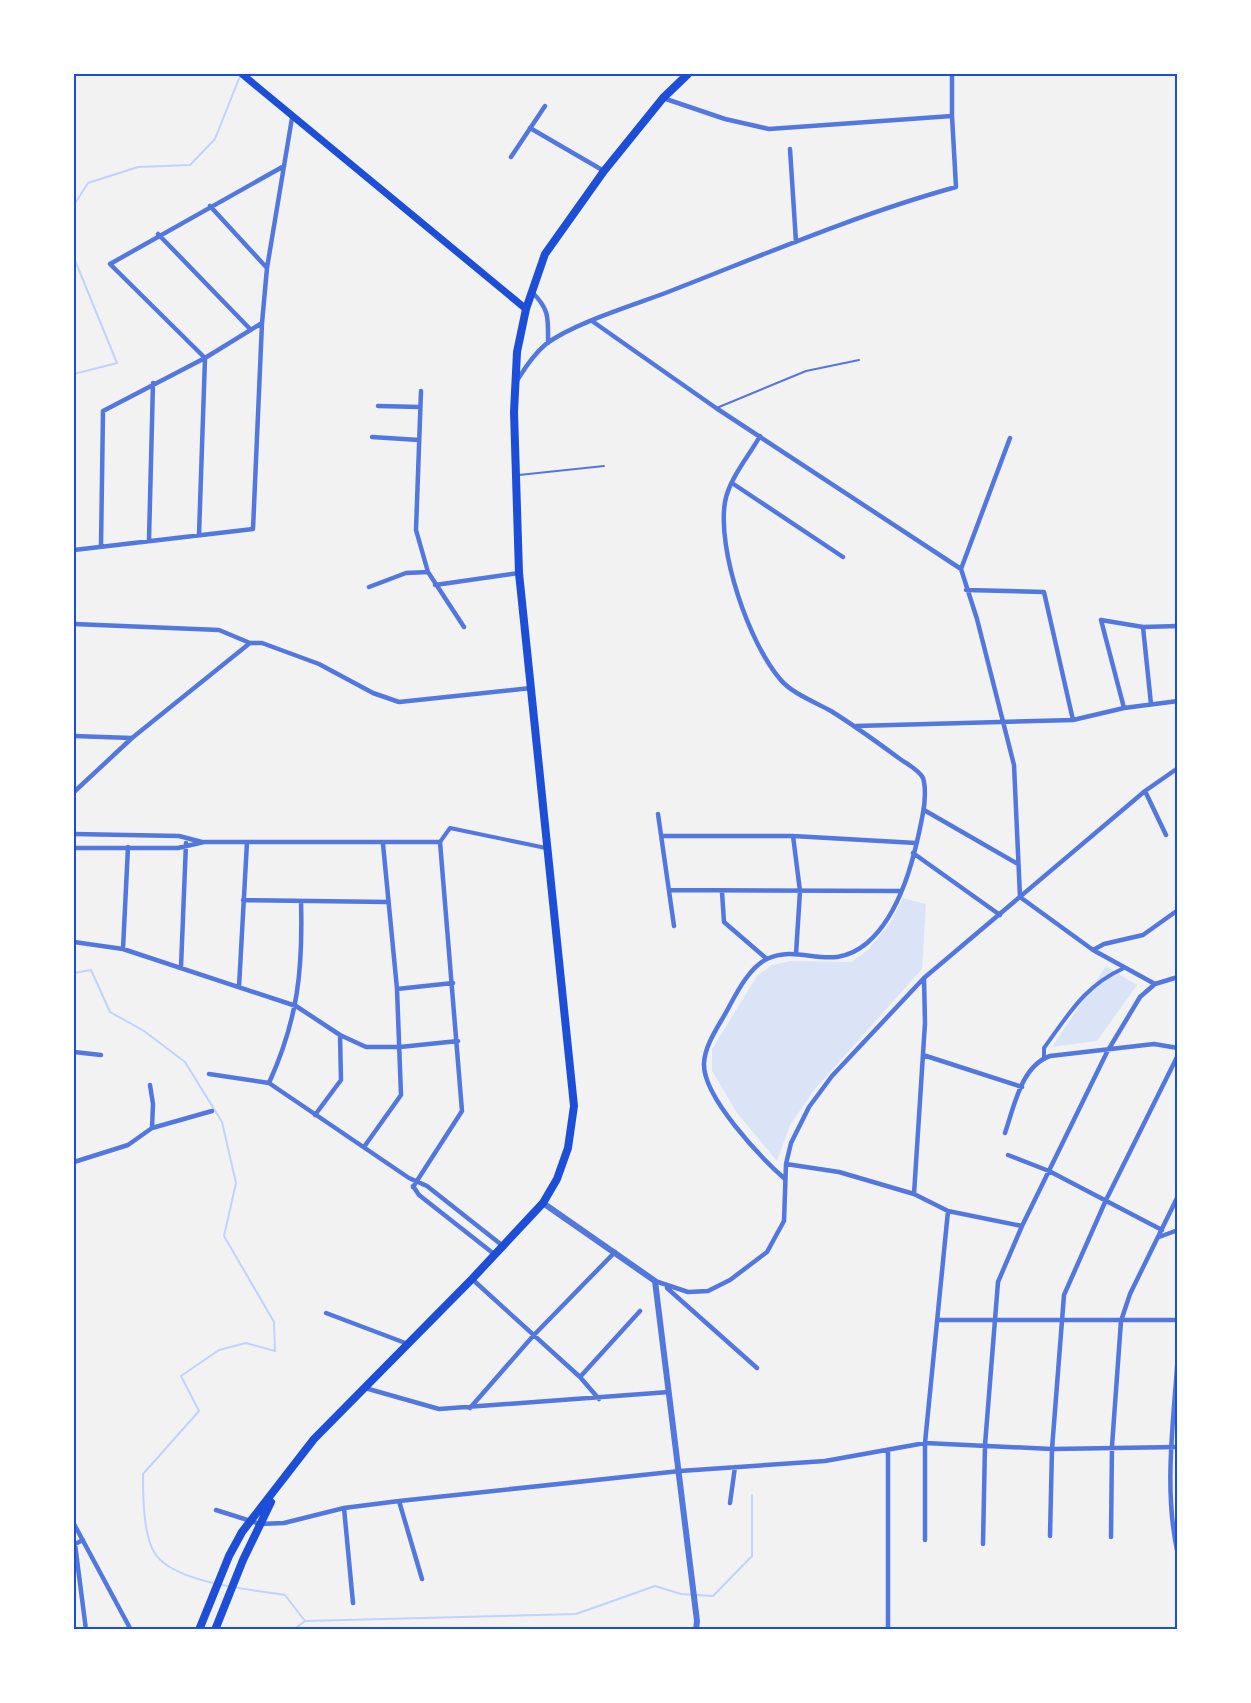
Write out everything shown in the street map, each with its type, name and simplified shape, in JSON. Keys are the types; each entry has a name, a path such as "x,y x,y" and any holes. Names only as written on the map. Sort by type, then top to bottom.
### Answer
{"main road":[{"path":"242,74 292,118 526,309"},
{"path":"199,1629 229,1556 250,1522 314,1439 472,1279 543,1203 557,1179 568,1148 574,1106 519,573 514,384 526,309 544,254 604,171 663,98 688,74"},
{"path":"215,1629 243,1560 280,1485"}],"street":[{"path":"514,384 534,356 548,343 592,321 918,197 956,187 951,116 952,74"},
{"path":"663,98 724,119 769,129 951,116"},
{"path":"511,157 544,106"},
{"path":"74,550 253,529 262,323 267,268 292,118"},
{"path":"530,128 604,171"},
{"path":"790,149 796,242"},
{"path":"199,535 205,358 110,264 158,234 284,166"},
{"path":"210,206 267,268"},
{"path":"158,234 251,330"},
{"path":"532,292 548,312 548,343"},
{"path":"592,321 716,408 961,569"},
{"path":"102,547 103,411 205,358 262,323"},
{"path":"149,540 153,384"},
{"path":"421,391 416,530 428,572 464,627"},
{"path":"378,406 420,407"},
{"path":"760,436 732,483 725,501 724,529 744,616 759,648 781,681 856,726 919,772 923,779 924,810 916,843 888,919 868,942 848,956 828,959 796,954 767,959 740,988 706,1048 704,1065 706,1080 714,1095 758,1156 785,1179"},
{"path":"372,437 419,440"},
{"path":"1010,438 961,569 1005,722 1014,765 1020,897"},
{"path":"732,483 843,557"},
{"path":"369,586 406,573 428,572"},
{"path":"435,585 519,573"},
{"path":"966,590 1044,592 1073,720"},
{"path":"1124,708 1101,620 1143,627 1178,626"},
{"path":"74,624 219,630 250,643 262,643 319,664 373,693 399,702 531,688"},
{"path":"1143,627 1151,704"},
{"path":"74,792 132,738 250,643"},
{"path":"856,726 1073,720 1124,708 1178,701"},
{"path":"74,736 132,738"},
{"path":"543,1203 665,1286 688,1292 708,1291 730,1280 767,1252 784,1221 786,1164 791,1143 832,1076 924,978 1145,791 1177,771"},
{"path":"1145,791 1166,835"},
{"path":"924,810 1018,864"},
{"path":"658,814 674,926"},
{"path":"415,1184 462,1111 440,842 450,828 547,848"},
{"path":"74,834 186,838 204,842 383,844 440,842"},
{"path":"662,836 793,836 916,843"},
{"path":"793,836 800,891 796,954"},
{"path":"181,967 186,838"},
{"path":"74,848 186,846 204,842"},
{"path":"238,987 247,842"},
{"path":"364,1147 401,1095 397,989 383,844"},
{"path":"123,949 128,847"},
{"path":"913,853 1000,915"},
{"path":"669,890 900,891"},
{"path":"722,892 724,922 767,959"},
{"path":"1020,897 1093,950 1155,984"},
{"path":"243,900 387,902"},
{"path":"269,1083 285,1047 296,1006 303,956 301,901"},
{"path":"1093,950 1104,944 1143,935 1178,910"},
{"path":"74,942 123,949 296,1006 340,1035 366,1047 400,1047 458,1041"},
{"path":"1044,1059 1044,1048 1088,990 1103,978 1124,968"},
{"path":"983,1544 984,1445 998,1282 1022,1226 1107,1052 1140,997 1155,984 1178,977"},
{"path":"914,1194 923,1055 924,978"},
{"path":"397,989 453,983"},
{"path":"315,1115 341,1080 340,1035"},
{"path":"1005,1133 1022,1087 1032,1069 1044,1059 1154,1044 1178,1048"},
{"path":"74,1052 101,1055"},
{"path":"923,1055 1022,1087"},
{"path":"1050,1536 1052,1449 1060,1319 1064,1295 1106,1200 1178,1055"},
{"path":"208,1074 269,1083 409,1178 415,1184 419,1195 494,1254"},
{"path":"150,1085 153,1104 152,1128"},
{"path":"74,1162 128,1145 152,1128 212,1111"},
{"path":"1008,1155 1049,1171 1162,1230"},
{"path":"786,1164 838,1172 914,1194 948,1211 1022,1226"},
{"path":"415,1184 428,1186 502,1246"},
{"path":"1111,1537 1112,1446 1121,1322 1130,1294 1178,1196"},
{"path":"449,1219 457,1209"},
{"path":"925,1540 925,1443 948,1211"},
{"path":"1159,1237 1178,1230"},
{"path":"470,1408 533,1336 615,1252"},
{"path":"472,1279 580,1377 599,1399"},
{"path":"655,1281 680,1471 697,1621 696,1629"},
{"path":"665,1286 757,1368"},
{"path":"580,1377 640,1311"},
{"path":"326,1313 408,1344"},
{"path":"938,1320 1060,1319 1121,1322 1178,1320"},
{"path":"1178,1353 1170,1447 1171,1506 1178,1555"},
{"path":"364,1388 439,1409 599,1399 669,1392"},
{"path":"216,1510 260,1524 284,1523 344,1508 399,1501 680,1471 825,1461 925,1443 1052,1449 1112,1446 1178,1447"},
{"path":"888,1450 888,1629"},
{"path":"730,1503 735,1467"},
{"path":"399,1501 422,1579"},
{"path":"1171,1506 1178,1506"},
{"path":"344,1508 353,1603"},
{"path":"74,1524 131,1629"},
{"path":"83,1540 75,1544 86,1629"}],"lane":[{"path":"716,408 806,371 859,360"},
{"path":"517,476 604,466"}],"shaded area":[{"path":"903,898 926,904 922,969 815,1089 790,1125 777,1161 737,1113 712,1071 712,1049 757,976 772,965 791,961 851,962 868,950 890,923"},
{"path":"1106,966 1137,985 1097,1041 1052,1047"}],"waterway":[{"path":"74,205 88,183 138,167 190,165 215,139 240,76"},
{"path":"74,258 117,363 74,374"},
{"path":"74,973 91,970 110,1012 144,1031 185,1062 222,1122 236,1183 224,1236 274,1322 275,1351 246,1343 219,1350 181,1376 199,1411 143,1474 148,1538 156,1555 166,1565 197,1579 216,1584 285,1595 305,1621"},
{"path":"293,1630 305,1621 576,1614 655,1586 681,1594 713,1596 752,1556 752,1495"}]}
